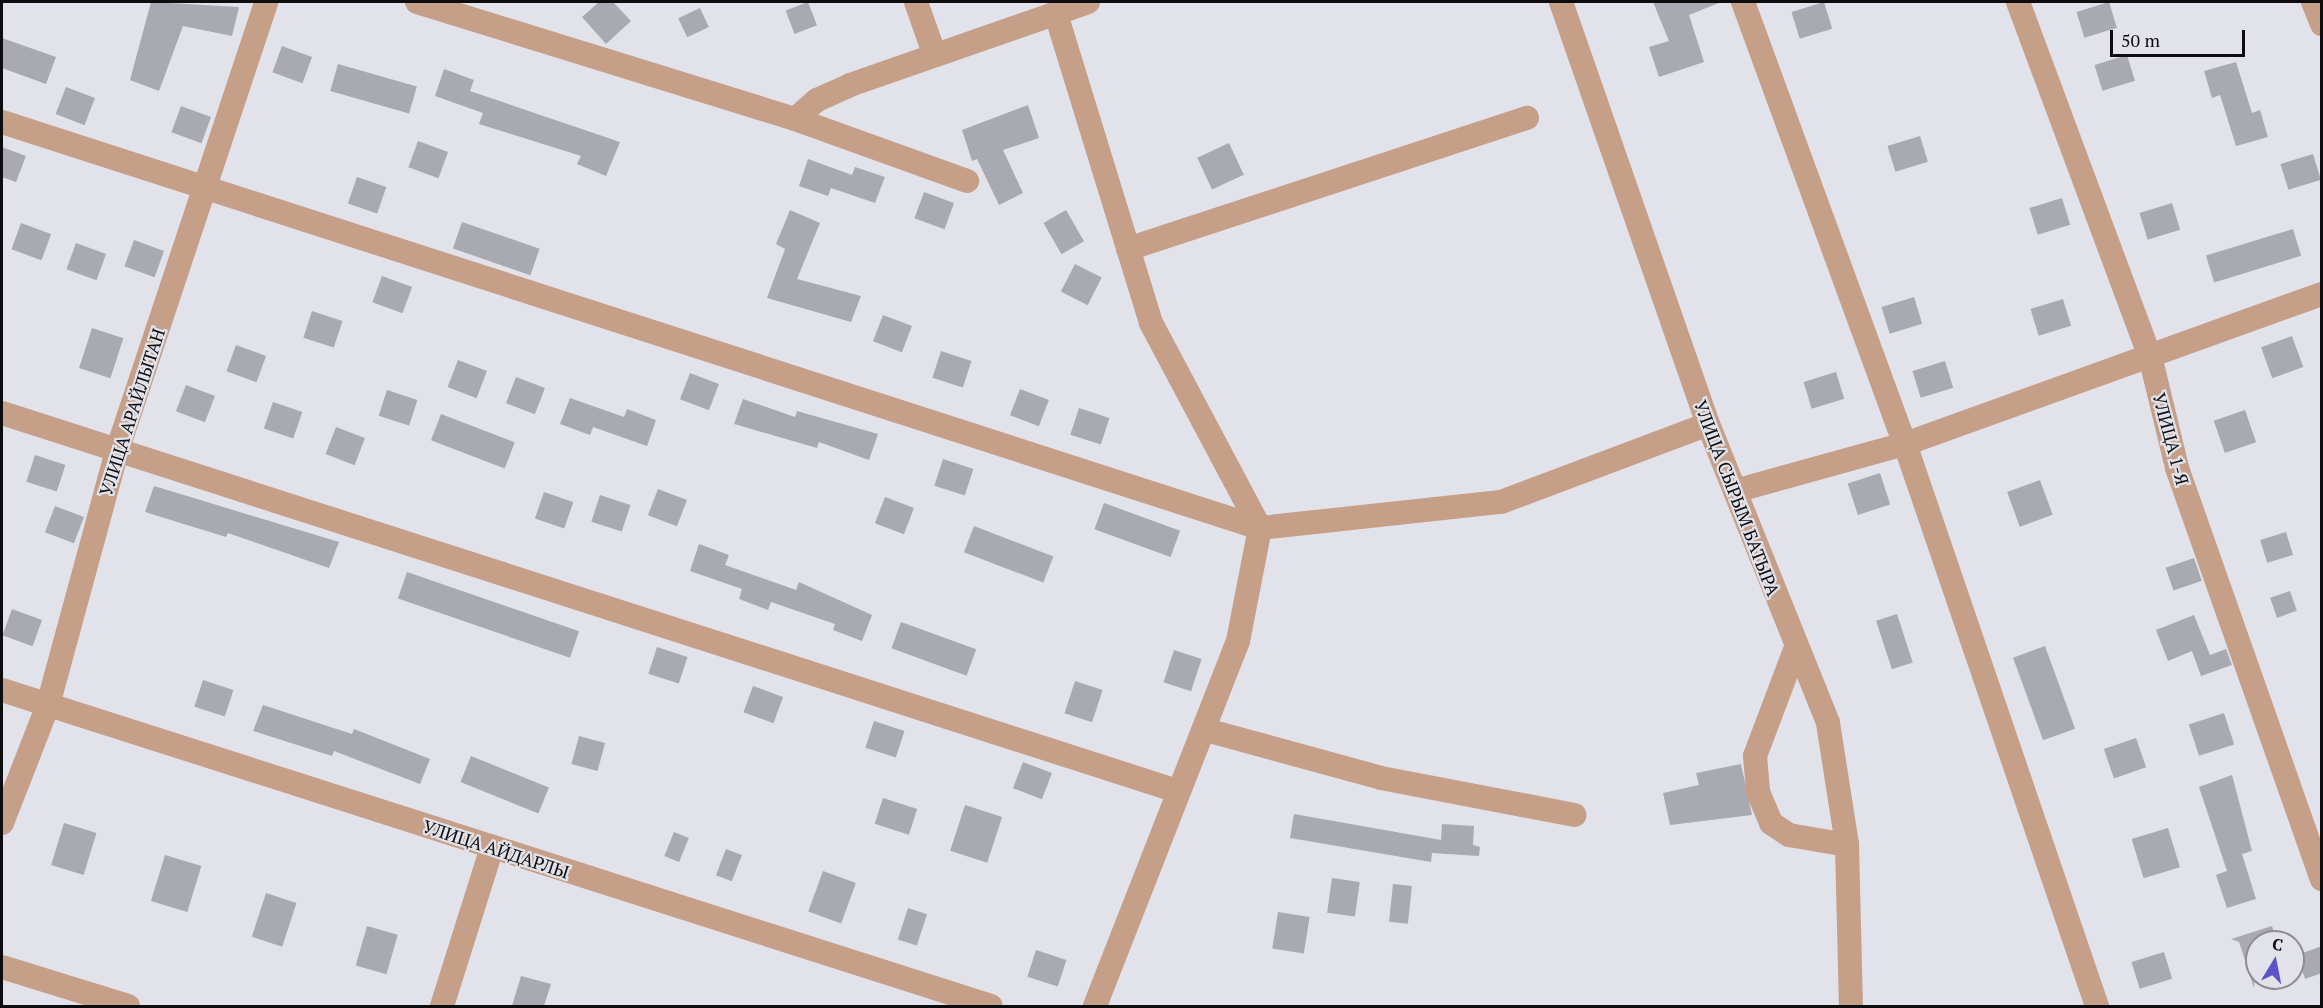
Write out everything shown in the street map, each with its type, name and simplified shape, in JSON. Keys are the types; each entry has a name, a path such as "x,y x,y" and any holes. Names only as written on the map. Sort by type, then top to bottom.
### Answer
{"street":[{"name":"УЛИЦА АРАЙЛЫТАН","path":"2,823 48,705 117,451 207,189 266,2"},
{"path":"417,2 795,119 967,182"},
{"path":"916,2 934,53"},
{"path":"795,119 818,100 934,53 1088,2"},
{"name":"УЛИЦА СЫРЫМ БАТЫРА","path":"1561,2 1708,424 1795,650 1828,723 1847,845 1851,1006"},
{"path":"1743,2 1905,444 2097,1006"},
{"name":"УЛИЦА 1-Я","path":"2018,2 2150,356 2177,468 2322,879"},
{"path":"2313,2 2322,24"},
{"path":"1056,14 1151,323 1260,528 1238,641 1206,730 1177,791 1095,1006"},
{"path":"1128,249 1527,118"},
{"path":"2,122 1260,528 1501,502 1708,424"},
{"path":"1735,491 1905,444 2322,294"},
{"path":"2,413 1177,791"},
{"path":"1795,650 1755,756 1758,792 1772,823 1789,835 1847,845"},
{"name":"УЛИЦА АЙДАРЛЫ","path":"2,690 991,1006"},
{"path":"1206,730 1381,778 1575,815"},
{"path":"442,1006 492,847"},
{"path":"2,967 128,1006"}],"building":[{"path":"151,2 239,7 232,36 183,26 159,91 130,80"},
{"path":"599,2 613,2 631,21 606,44 582,17"},
{"path":"808,2 817,25 795,34 786,11"},
{"path":"1653,2 1721,2 1689,15 1704,62 1659,77 1649,47 1669,41"},
{"path":"1824,2 1832,29 1800,39 1791,12"},
{"path":"2109,2 2117,28 2084,38 2076,12"},
{"path":"700,8 709,27 687,37 678,18"},
{"path":"2,38 56,57 46,84 2,68"},
{"path":"282,46 312,57 302,83 272,72"},
{"path":"2127,55 2135,81 2102,91 2094,65"},
{"path":"2236,62 2252,113 2260,110 2268,137 2236,146 2220,95 2212,98 2204,71"},
{"path":"338,64 417,87 409,114 330,91"},
{"path":"444,69 474,80 470,91 620,142 606,176 577,164 581,156 479,124 483,113 435,96"},
{"path":"66,87 95,98 85,125 56,114"},
{"path":"1028,105 1039,138 1003,150 1023,193 999,205 977,159 972,161 962,130"},
{"path":"181,106 211,117 201,143 171,132"},
{"path":"1920,136 1928,162 1895,172 1887,146"},
{"path":"418,141 448,152 438,178 408,167"},
{"path":"1229,143 1244,175 1212,190 1197,158"},
{"path":"2,147 26,156 16,182 2,177"},
{"path":"2313,154 2321,180 2288,190 2280,164"},
{"path":"808,159 852,175 855,167 885,177 875,203 831,188 828,196 799,186"},
{"path":"357,177 386,187 377,214 348,203"},
{"path":"924,192 954,203 944,229 914,218"},
{"path":"2062,198 2070,225 2038,235 2029,208"},
{"path":"2172,203 2180,230 2148,240 2139,213"},
{"path":"790,210 820,223 797,279 861,296 851,322 767,298 785,249 776,244"},
{"path":"1066,210 1084,241 1061,254 1043,223"},
{"path":"462,222 540,249 530,275 453,248"},
{"path":"21,223 51,234 41,260 11,249"},
{"path":"2293,229 2301,256 2214,282 2206,256"},
{"path":"134,240 164,251 154,277 124,266"},
{"path":"76,243 106,254 96,280 66,269"},
{"path":"1075,264 1102,278 1088,305 1061,292"},
{"path":"382,276 412,287 402,313 372,302"},
{"path":"1914,297 1922,324 1890,334 1881,307"},
{"path":"2063,299 2071,326 2039,336 2030,309"},
{"path":"312,311 342,321 334,348 303,338"},
{"path":"883,315 912,326 902,352 873,341"},
{"path":"92,328 123,338 110,378 79,368"},
{"path":"2292,336 2303,367 2272,378 2261,347"},
{"path":"236,345 266,356 256,382 226,371"},
{"path":"941,351 971,361 963,388 932,378"},
{"path":"458,360 487,371 477,398 448,387"},
{"path":"1945,361 1953,388 1921,398 1912,371"},
{"path":"1836,372 1844,399 1812,409 1803,382"},
{"path":"690,373 719,384 709,410 680,399"},
{"path":"516,377 545,388 535,414 506,403"},
{"path":"186,385 215,396 205,422 176,411"},
{"path":"1020,389 1049,400 1039,426 1010,415"},
{"path":"387,390 417,400 409,426 379,416"},
{"path":"570,398 624,417 627,409 656,420 647,446 593,427 590,435 560,424"},
{"path":"743,399 795,417 797,411 878,434 869,460 819,442 817,448 734,424"},
{"path":"273,402 302,412 293,439 264,428"},
{"path":"1079,408 1109,418 1101,445 1070,435"},
{"path":"2245,410 2256,442 2225,453 2214,421"},
{"path":"441,414 515,442 505,468 431,440"},
{"path":"336,427 365,438 355,465 326,454"},
{"path":"35,455 65,465 57,492 26,482"},
{"path":"943,459 973,469 965,496 934,486"},
{"path":"1880,473 1890,504 1858,515 1848,484"},
{"path":"2040,480 2053,515 2020,527 2007,492"},
{"path":"154,486 339,542 329,568 228,533 226,537 145,512"},
{"path":"658,489 687,500 677,526 648,515"},
{"path":"544,492 573,502 564,529 535,518"},
{"path":"600,495 630,505 622,532 591,522"},
{"path":"885,497 914,508 904,534 875,523"},
{"path":"1104,503 1180,531 1171,557 1094,529"},
{"path":"55,506 84,517 74,543 45,532"},
{"path":"974,526 1053,556 1043,583 964,552"},
{"path":"2286,532 2293,555 2267,563 2260,540"},
{"path":"699,544 729,555 725,565 796,590 799,582 872,615 862,641 833,630 835,624 771,602 768,610 739,599 742,589 690,571"},
{"path":"2194,558 2202,581 2173,590 2166,568"},
{"path":"407,572 579,631 570,658 398,598"},
{"path":"2290,591 2297,611 2277,618 2270,598"},
{"path":"12,609 42,620 32,646 2,635"},
{"path":"1897,614 1913,663 1892,669 1876,621"},
{"path":"2194,615 2210,655 2226,649 2232,665 2201,676 2192,651 2168,661 2156,630"},
{"path":"901,622 976,649 967,676 891,648"},
{"path":"2045,646 2075,729 2043,740 2013,658"},
{"path":"657,647 687,657 679,684 648,674"},
{"path":"1174,650 1202,659 1191,691 1163,682"},
{"path":"203,680 233,690 225,717 194,707"},
{"path":"1075,681 1103,690 1092,722 1064,713"},
{"path":"753,686 783,697 773,723 743,712"},
{"path":"263,705 352,734 354,729 430,759 420,784 334,751 332,756 253,731"},
{"path":"2224,713 2234,744 2199,756 2189,724"},
{"path":"874,721 904,731 896,758 865,748"},
{"path":"579,736 605,743 598,771 571,764"},
{"path":"2136,738 2146,767 2114,778 2104,749"},
{"path":"471,756 549,787 538,813 461,782"},
{"path":"1023,762 1052,773 1042,799 1013,788"},
{"path":"1741,764 1752,815 1670,825 1663,793 1699,785 1696,773"},
{"path":"2232,775 2252,851 2242,854 2256,899 2227,908 2216,875 2227,871 2199,787"},
{"path":"883,798 917,809 909,835 875,824"},
{"path":"965,805 1002,817 987,863 950,851"},
{"path":"1294,814 1441,840 1442,824 1474,826 1473,845 1480,847 1479,856 1432,853 1431,862 1290,838"},
{"path":"64,823 97,833 84,875 51,865"},
{"path":"2168,828 2180,867 2144,878 2132,839"},
{"path":"674,832 689,838 679,862 664,856"},
{"path":"726,849 742,855 732,881 716,875"},
{"path":"165,855 201,866 187,912 151,901"},
{"path":"823,871 856,883 841,923 808,911"},
{"path":"1332,878 1360,882 1355,917 1327,913"},
{"path":"1393,884 1412,886 1408,924 1389,922"},
{"path":"266,893 296,903 282,947 252,937"},
{"path":"908,908 927,914 917,946 898,939"},
{"path":"1278,912 1310,917 1304,954 1272,949"},
{"path":"367,926 398,935 386,974 356,965"},
{"path":"2272,926 2273,930 2259,930"},
{"path":"2245,935 2245,960 2239,942 2231,939"},
{"path":"2322,946 2322,973 2305,979 2305,952"},
{"path":"1036,950 1066,960 1058,987 1027,977"},
{"path":"2164,952 2172,979 2140,989 2131,962"},
{"path":"521,976 551,984 544,1006 512,1006"}]}
